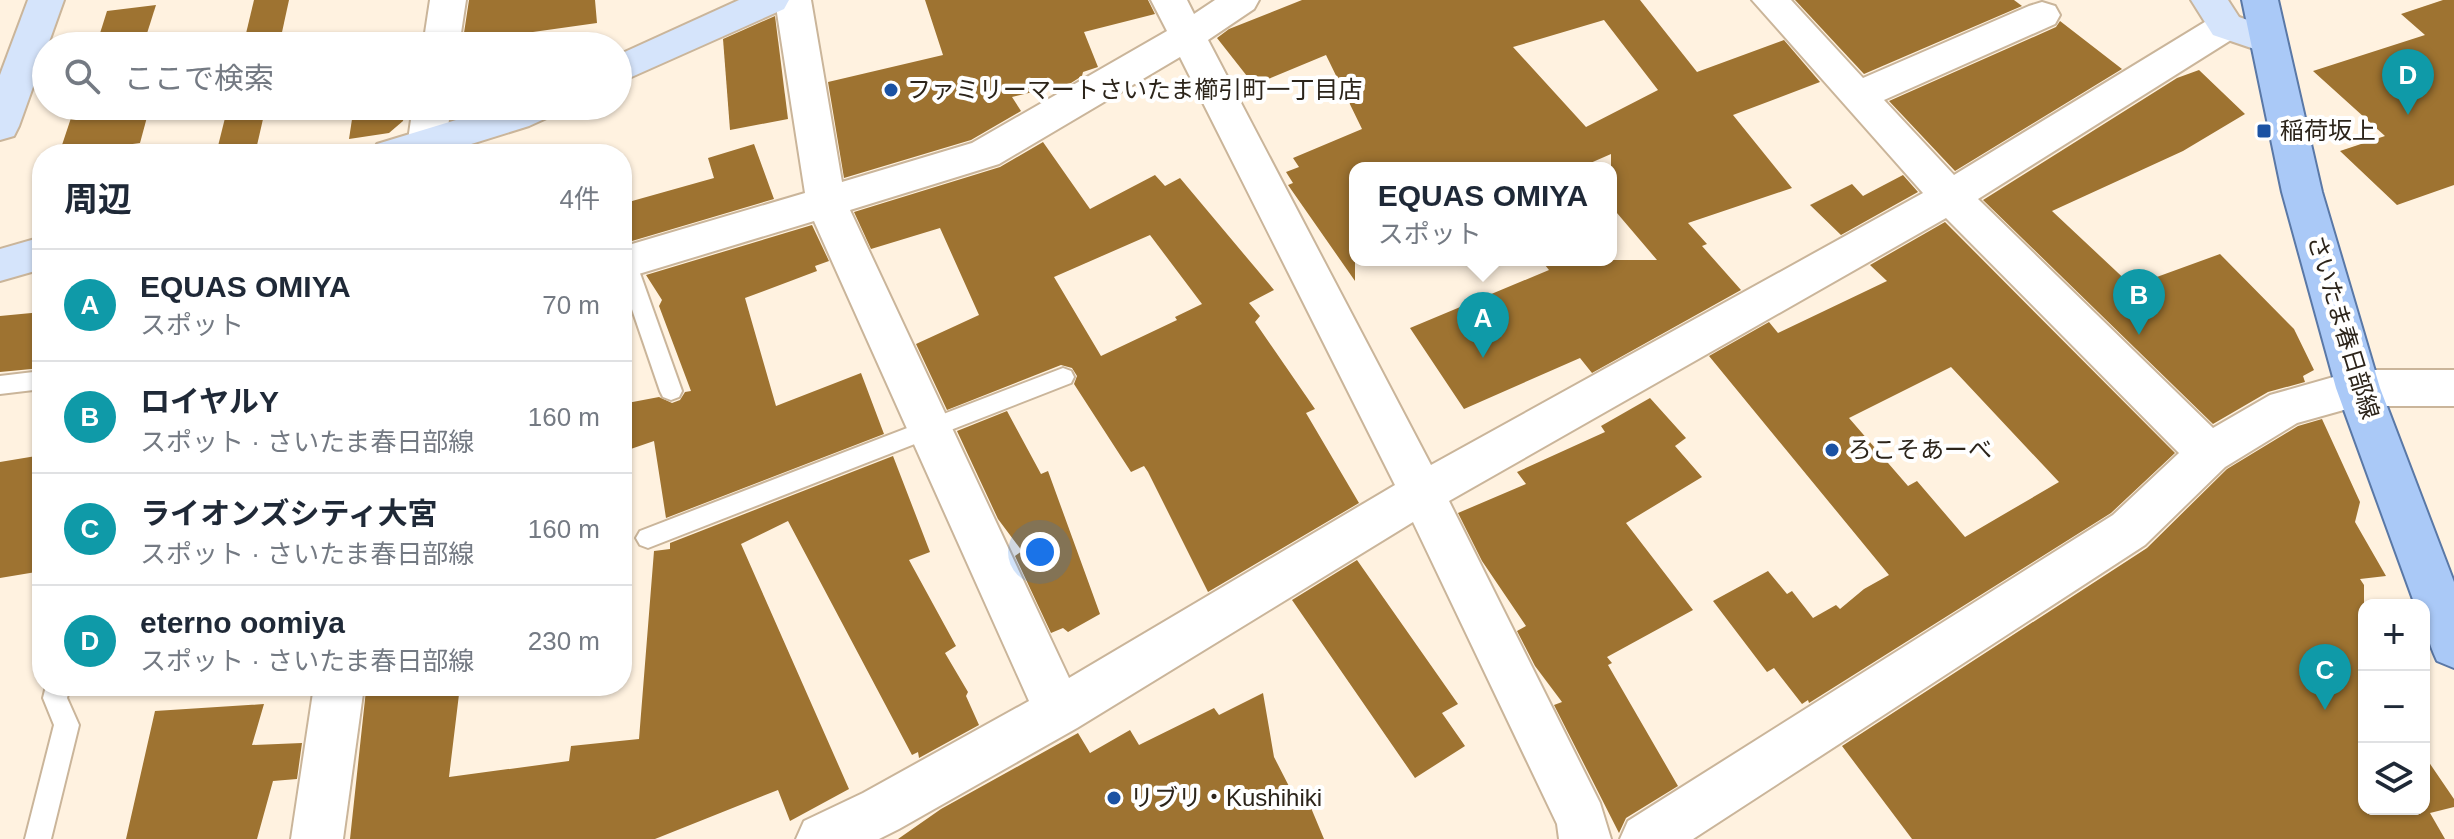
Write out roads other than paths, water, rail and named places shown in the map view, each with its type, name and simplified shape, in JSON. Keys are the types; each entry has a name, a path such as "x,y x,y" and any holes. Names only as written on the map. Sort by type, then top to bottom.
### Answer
{"main road":[{"name":"さいたま春日部線","path":"2260,0 2302,192 2358,388 2454,645"}],"street":[{"path":"34,32 46,0"},
{"path":"443,32 448,0"},
{"path":"632,64 771,0"},
{"path":"793,0 826,202 1059,711"},
{"path":"632,261 985,154 1178,18 1241,0"},
{"path":"1770,0 1950,197 2209,453"},
{"path":"822,839 888,825 1059,711 1422,493 1950,197 2217,13 2269,41"},
{"path":"1858,96 2042,15"},
{"path":"1178,18 1422,493 1582,821 1585,839"},
{"path":"0,126 32,38"},
{"path":"417,144 426,120"},
{"path":"434,144 504,120"},
{"path":"0,265 32,256"},
{"path":"1646,839 2129,530 2209,453 2285,408 2358,388 2454,388"},
{"path":"317,839 338,696"}],"lane":[{"path":"632,285 671,391"},
{"path":"648,538 1063,377"},
{"path":"0,385 32,381"},
{"path":"38,839 67,725 56,696"}],"place":[{"name":"ファミリーマートさいたま櫛引町一丁目店","path":"891,90"},
{"name":"eterno oomiya","path":"2408,115"},
{"name":"稲荷坂上","path":"2264,131"},
{"name":"ロイヤルY","path":"2139,335"},
{"name":"EQUAS OMIYA","path":"1483,358"},
{"name":"ろこそあーべ","path":"1832,450"},
{"name":"ライオンズシティ大宮","path":"2325,710"},
{"name":"リブリ・Kushihiki","path":"1114,798"}]}
